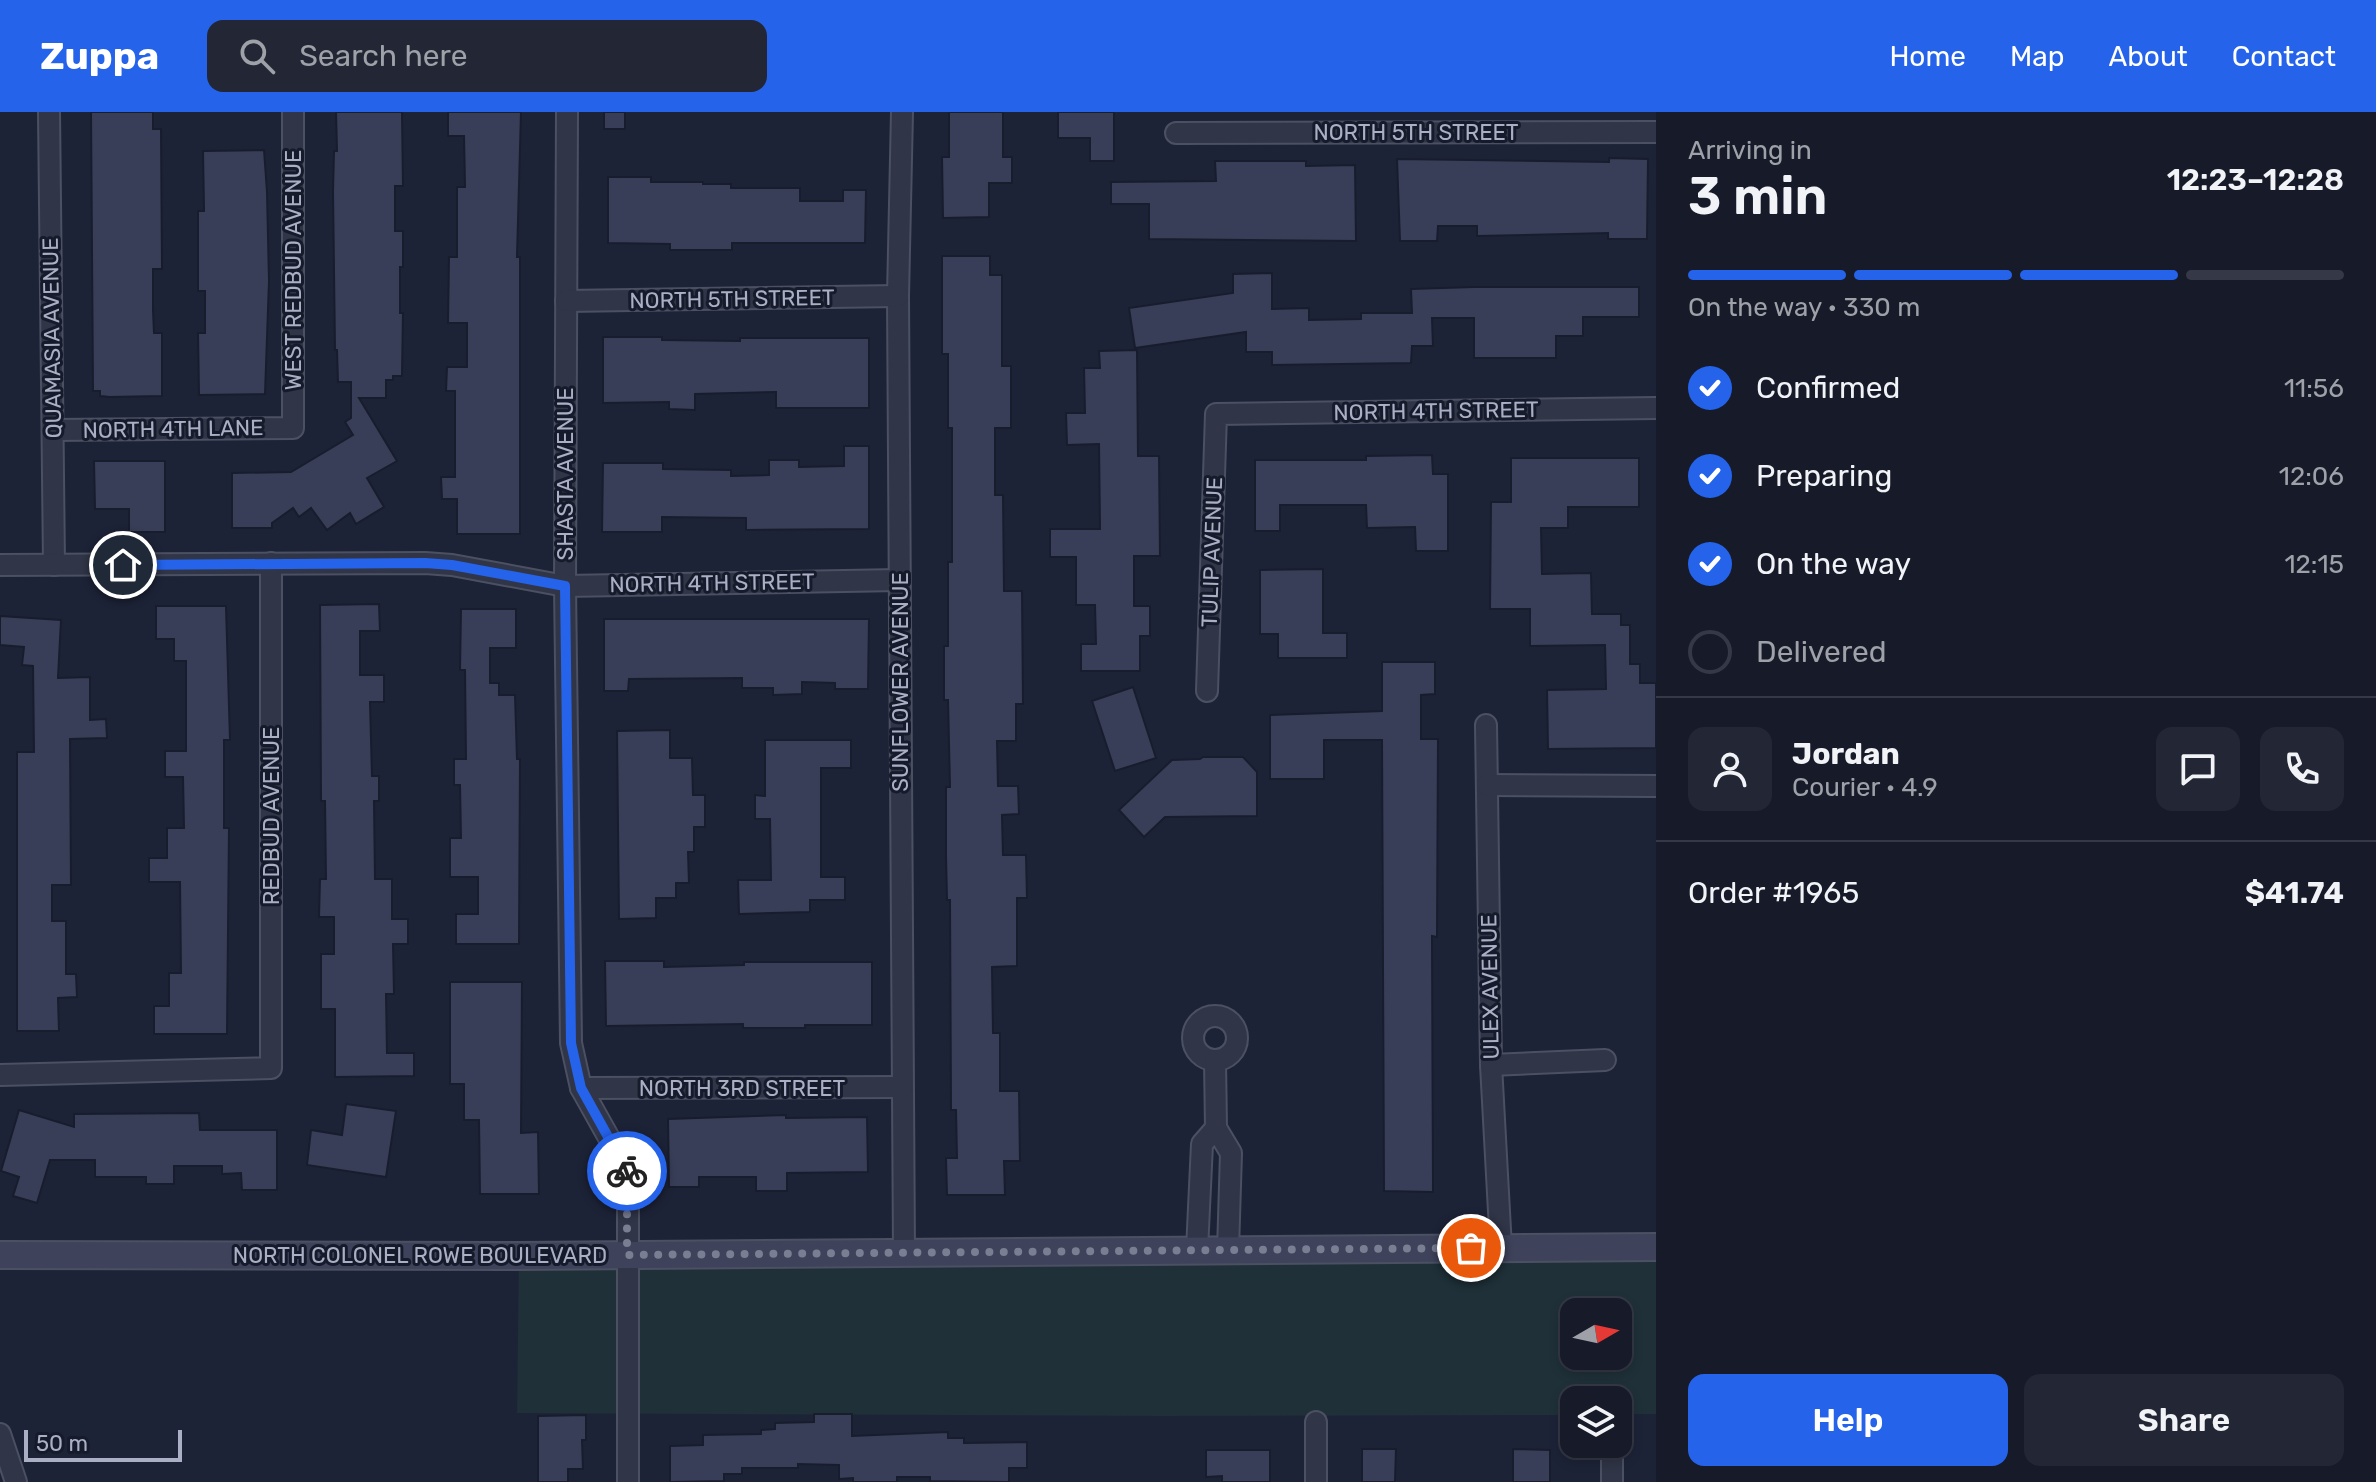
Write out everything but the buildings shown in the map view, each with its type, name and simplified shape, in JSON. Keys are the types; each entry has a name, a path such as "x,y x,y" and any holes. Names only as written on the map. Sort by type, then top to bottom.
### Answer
{"main road":[{"name":"NORTH COLONEL ROWE BOULEVARD","path":"0,1255 627,1255 1656,1247"}],"street":[{"name":"QUAMASIA AVENUE","path":"49,112 54,565"},
{"name":"WEST REDBUD AVENUE","path":"293,112 293,428"},
{"name":"SHASTA AVENUE","path":"567,112 565,586 571,1043 581,1088 628,1172 628,1482"},
{"name":"SUNFLOWER AVENUE","path":"902,112 898,296 904,1252"},
{"name":"NORTH 5TH STREET","path":"1176,133 1656,132"},
{"name":"NORTH 5TH STREET","path":"566,301 898,296"},
{"name":"NORTH 4TH STREET","path":"1216,414 1656,408"},
{"name":"TULIP AVENUE","path":"1207,691 1216,414"},
{"name":"NORTH 4TH LANE","path":"53,430 293,428"},
{"name":"REDBUD AVENUE","path":"0,1075 271,1068 271,563"},
{"name":"NORTH 4TH STREET","path":"0,565 452,565 565,586 899,580"},
{"name":"ULEX AVENUE","path":"1486,725 1491,1065 1501,1248"},
{"path":"1487,785 1656,786"},
{"path":"1215,1060 1216,1128 1231,1153 1228,1250"},
{"path":"1491,1065 1605,1060"},
{"name":"NORTH 3RD STREET","path":"581,1088 902,1087"},
{"path":"1197,1250 1202,1144 1216,1128"},
{"path":"1316,1422 1316,1482"},
{"path":"0,1434 16,1482"},
{"path":"1612,1458 1612,1482"}],"shaded area":[{"path":"1656,1253 1656,1414 1632,1414 1632,1386 1560,1386 1560,1415 517,1413 519,1256"}],"way so far":[{"path":"627,1171 627,1255 1471,1248"}],"route":[{"path":"123,565 425,563 452,565 565,586 571,1043 581,1088 627,1171"}]}
